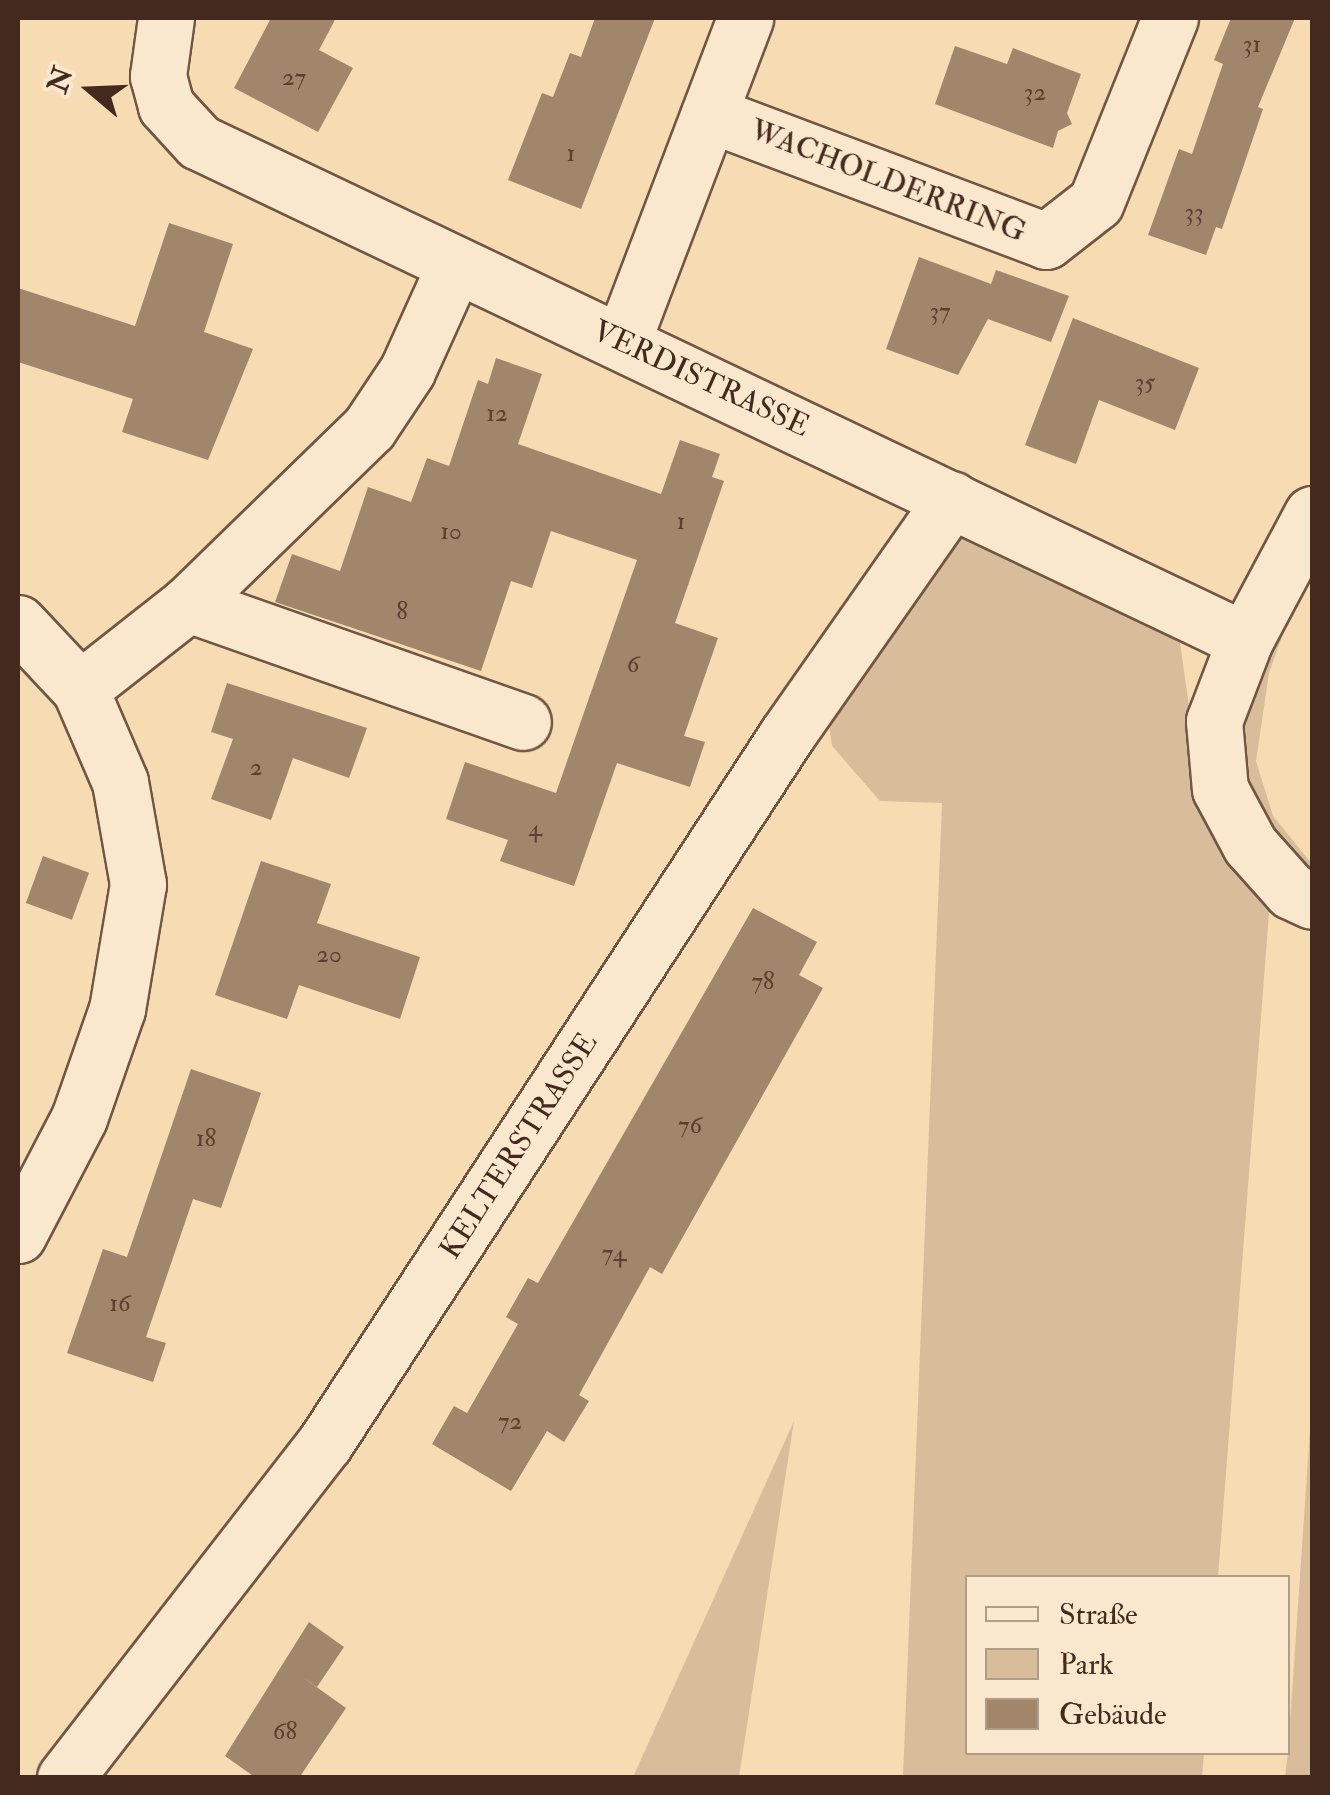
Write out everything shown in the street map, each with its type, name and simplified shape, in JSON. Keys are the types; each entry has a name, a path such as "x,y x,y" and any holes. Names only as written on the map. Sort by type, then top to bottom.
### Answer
{"street":[{"name":"VERDISTRASSE","path":"166,18 158,76 166,106 198,142 454,268 624,340 1245,640"},
{"name":"WACHOLDERRING","path":"624,340 746,18"},
{"name":"WACHOLDERRING","path":"709,114 1046,241 1096,202 1170,18"},
{"path":"80,689 188,604 369,428 407,371 454,268"},
{"name":"KELTERSTRASSE","path":"65,1778 326,1443 786,736 952,499"},
{"path":"1312,514 1245,640 1214,721 1220,790 1250,845 1291,891 1312,901"},
{"path":"188,604 523,722"},
{"path":"18,623 80,689 120,782 138,884 117,1009 80,1118 18,1234"}],"green space":[{"path":"956,519 1178,629 1202,797 1270,900 1218,1575 965,1575 965,1755 1204,1755 1202,1777 903,1777 942,803 880,801 832,746 828,717"},
{"path":"1312,553 1269,673 1256,761 1273,816 1312,864 1312,883 1303,878 1240,782 1238,722"},
{"path":"1312,1400 1312,1777 1285,1777"},
{"path":"794,1421 739,1777 633,1777"}],"building":[{"path":"271,18 336,18 319,50 353,68 318,132 234,88"},
{"path":"595,18 655,18 581,209 508,180 542,93 553,97 570,53 581,57"},
{"path":"1231,18 1295,18 1258,107 1263,109 1222,229 1216,227 1206,255 1148,235 1179,149 1192,154 1223,64 1214,60"},
{"path":"955,46 1007,64 1013,48 1081,74 1067,113 1072,124 1058,131 1053,148 935,104"},
{"path":"169,223 233,244 204,332 253,349 208,460 122,432 133,399 18,362 18,288 135,326"},
{"path":"919,257 991,284 996,270 1069,296 1051,342 988,319 958,375 886,349"},
{"path":"1073,318 1199,368 1175,430 1099,400 1076,464 1025,445"},
{"path":"496,358 542,374 518,444 661,494 680,440 720,454 712,477 724,481 675,623 718,638 684,736 705,742 690,787 617,763 574,886 500,861 508,840 446,819 465,762 556,793 637,560 551,531 532,588 511,581 481,671 275,602 292,554 340,571 368,487 411,502 427,458 449,466 478,380 488,384"},
{"path":"227,683 367,728 349,778 293,758 271,820 211,799 233,739 211,732"},
{"path":"43,856 89,873 72,920 26,903"},
{"path":"261,861 331,884 317,923 420,957 400,1019 299,985 287,1019 215,995"},
{"path":"753,908 817,942 799,975 823,988 662,1274 650,1267 579,1395 589,1401 564,1442 547,1431 511,1491 432,1444 454,1406 467,1413 518,1324 506,1317 528,1278 538,1283"},
{"path":"191,1069 261,1093 221,1208 193,1199 146,1337 166,1343 153,1382 67,1353 103,1249 127,1257"},
{"path":"309,1622 344,1647 317,1687 301,1676 346,1708 299,1778 256,1778 225,1756"}]}
